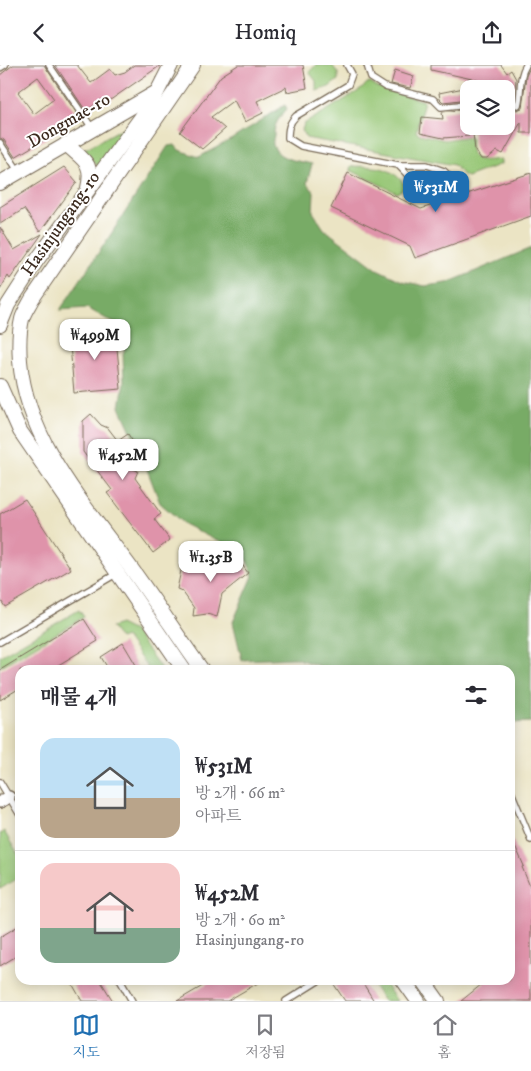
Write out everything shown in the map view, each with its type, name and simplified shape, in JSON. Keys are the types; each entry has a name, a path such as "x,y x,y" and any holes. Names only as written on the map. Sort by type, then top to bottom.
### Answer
{"street":[{"name":"Hasinjungang-ro","path":"0,325 8,305 37,260 151,104 171,65"},
{"name":"Dongmae-ro","path":"0,183 157,92 195,67"},
{"name":"Hasinjungang-ro","path":"195,67 32,299 22,320 19,349 22,377 41,437 63,475 199,665"},
{"path":"66,144 89,167 91,175 88,190"},
{"path":"0,386 20,431 116,574 180,665"},
{"path":"116,574 129,565"},
{"path":"407,985 418,1001"},
{"path":"427,985 438,1001"}],"lane":[{"path":"0,68 5,65"},
{"path":"49,65 92,129"},
{"path":"347,65 352,74 348,85 296,116 291,121 288,129 288,138 301,146 398,165 433,167 444,171 448,179 442,188 424,189 398,165"},
{"path":"367,65 371,77 384,87 433,99 441,107 460,105"},
{"path":"515,104 518,105 521,95 520,79 526,65"},
{"path":"0,143 19,172"},
{"path":"0,643 116,574"},
{"path":"0,782 4,799 15,810"},
{"path":"515,801 531,840"},
{"path":"123,985 132,1001"},
{"path":"286,1001 311,985"}],"green space":[{"path":"316,65 332,65 338,73 338,80 329,87 316,91 316,81 309,72"},
{"path":"367,83 424,101 416,132 419,134 445,140 469,136 474,157 482,160 501,159 501,164 467,177 454,165 306,138 302,130 304,124 362,89"},
{"path":"285,105 287,109 276,124 273,144 280,155 312,164 307,183 314,192 313,212 324,229 377,269 402,281 425,286 447,283 531,248 531,722 515,723 515,665 316,665 295,658 242,660 233,622 253,576 246,558 235,546 215,540 184,524 160,503 140,451 120,407 124,382 123,354 128,338 127,325 112,322 87,308 60,310 168,146 175,145 179,150 199,157 232,139"},
{"path":"128,125 99,168 83,150"},
{"path":"351,166 376,167 389,171 401,180 406,187 397,193 350,170"},
{"path":"79,610 84,617 0,667 0,656"},
{"path":"120,624 134,631 158,665 146,665 126,637 120,639 111,627"},
{"path":"4,831 15,850 15,880 0,889 0,834"},
{"path":"373,985 386,985 397,1001 384,1001"}],"building":[{"path":"13,65 44,65 79,117 15,157 4,140 0,138 0,75","holes":["38,77 54,99 34,114 18,92"]},
{"path":"55,65 77,65 91,83 110,69 115,75 125,72 134,65 161,65 106,103 103,99 86,111"},
{"path":"238,65 303,65 307,88 287,92 286,87 257,101 263,113 245,122 234,100 211,117 225,129 202,149 180,132 221,76"},
{"path":"431,65 501,65 507,73 511,70 516,79 515,89 515,80 477,80 431,70"},
{"path":"531,65 531,133 521,133 521,122 515,133 515,109 522,108 526,76"},
{"path":"395,70 414,76 410,88 391,84"},
{"path":"460,89 460,100 443,102 440,99 439,93"},
{"path":"460,110 460,135 469,136 443,138 420,133 422,117 443,119 442,112"},
{"path":"473,135 514,135 503,154 497,151 487,159 481,159 475,150"},
{"path":"64,167 77,182 40,232 24,209 0,224 0,207"},
{"path":"348,173 421,209 531,173 531,216 415,258 410,246 331,208"},
{"path":"0,227 14,250 42,234 10,279 8,276 0,290"},
{"path":"115,328 121,389 74,393 69,332"},
{"path":"91,414 101,425 108,428 118,441 128,434 135,445 113,461 138,471 135,478 161,514 154,519 170,540 153,553 107,493 112,490 83,452 83,421"},
{"path":"25,499 71,569 5,607 0,599 0,514"},
{"path":"231,549 248,573 222,594 217,617 207,614 193,616 194,608 182,591 177,589 182,566 201,570"},
{"path":"84,619 98,641 58,665 15,665 15,691 0,700 0,670"},
{"path":"123,643 136,665 106,665 101,657"},
{"path":"515,845 531,889 531,1001 461,1001 481,985 515,985"},
{"path":"15,928 15,957 0,966 0,937"},
{"path":"73,985 103,985 113,1001 82,1001"},
{"path":"204,985 254,985 227,1001 177,1001"},
{"path":"334,985 364,985 374,1001 345,1001"}]}
